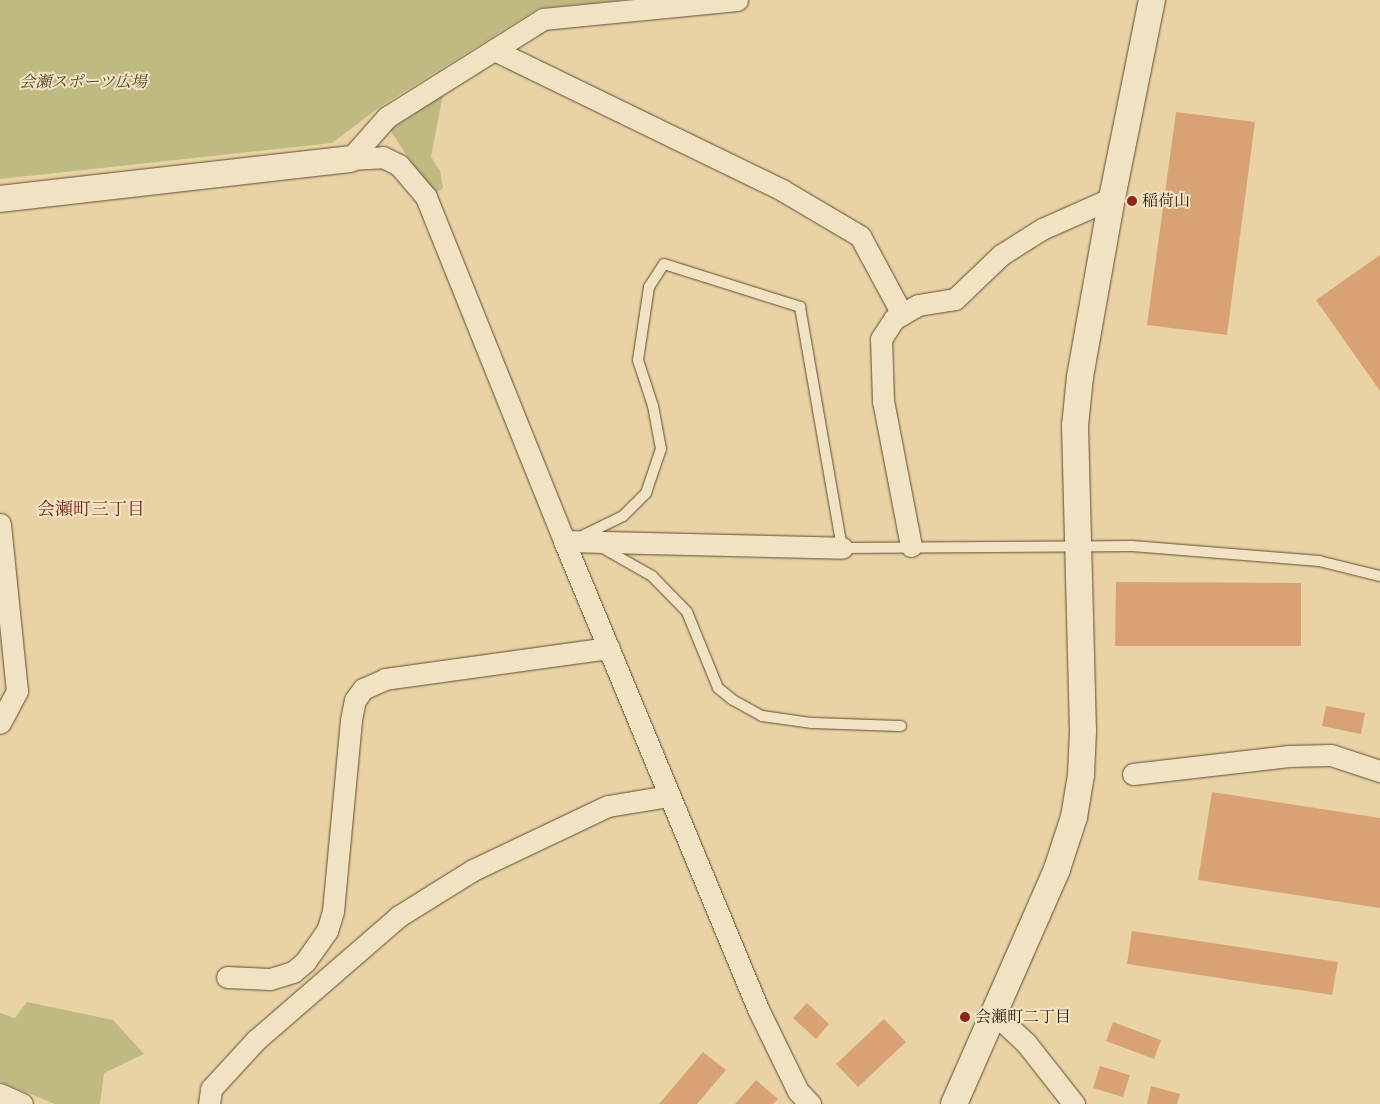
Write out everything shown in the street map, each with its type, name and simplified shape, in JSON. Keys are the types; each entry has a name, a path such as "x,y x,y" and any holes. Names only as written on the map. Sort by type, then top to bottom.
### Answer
{"street":[{"path":"350,159 387,117 542,19 737,0"},
{"path":"954,1104 1057,869 1075,809 1083,731 1075,426 1080,377 1112,198 1152,0"},
{"path":"494,50 782,190 860,236 902,314"},
{"path":"0,199 350,159 383,157 399,164 426,196 564,541 669,796 758,1009 802,1100"},
{"path":"911,546 882,383 881,339 894,319 902,314 918,305 955,299 1001,255 1042,229 1112,198"},
{"path":"0,524 17,691 0,723"},
{"path":"564,541 842,548"},
{"path":"226,977 270,979 293,972 305,962 327,931 333,910 351,720 355,700 363,689 385,679 609,648"},
{"path":"1133,774 1289,756 1331,755 1380,770"},
{"path":"209,1104 211,1089 256,1040 399,916 473,870 608,806 669,796"},
{"path":"994,1013 1026,1043 1074,1104"},
{"path":"0,1094 22,1104"}],"lane":[{"path":"564,541 602,528 623,516 646,493 661,449 653,406 638,360 649,287 664,264 800,307 842,548 1078,544 1320,561 1380,576"},
{"path":"592,542 652,576 688,612 718,688 733,700 762,716 811,723 900,726"}],"green space":[{"name":"会瀬スポーツ広場","path":"0,0 625,0 539,8 381,106 332,143 0,179"},
{"path":"443,94 431,157 440,171 443,188 433,195 390,130"},
{"path":"27,1002 113,1020 144,1054 104,1073 100,1104 55,1104 0,1082 0,1013 15,1018"}],"building":[{"path":"1176,112 1255,122 1227,335 1147,325"},
{"path":"1380,255 1380,391 1316,300"},
{"path":"1116,582 1301,583 1301,646 1115,646"},
{"path":"1326,706 1365,713 1361,734 1322,726"},
{"path":"1212,792 1380,818 1380,908 1198,880"},
{"path":"1132,931 1338,962 1332,995 1127,964"},
{"path":"807,1003 829,1024 816,1039 793,1018"},
{"path":"884,1019 906,1042 858,1087 836,1064"},
{"path":"1113,1022 1161,1040 1154,1059 1106,1041"},
{"path":"703,1052 726,1070 697,1104 659,1104"},
{"path":"1100,1066 1130,1075 1123,1097 1093,1088"},
{"path":"756,1080 778,1099 773,1104 735,1104"},
{"path":"1151,1086 1180,1094 1177,1104 1147,1104"}],"place":[{"name":"稲荷山","path":"1132,201"},
{"name":"会瀬町二丁目","path":"965,1017"}],"district":[{"name":"会瀬町三丁目","path":"91,510"}]}
